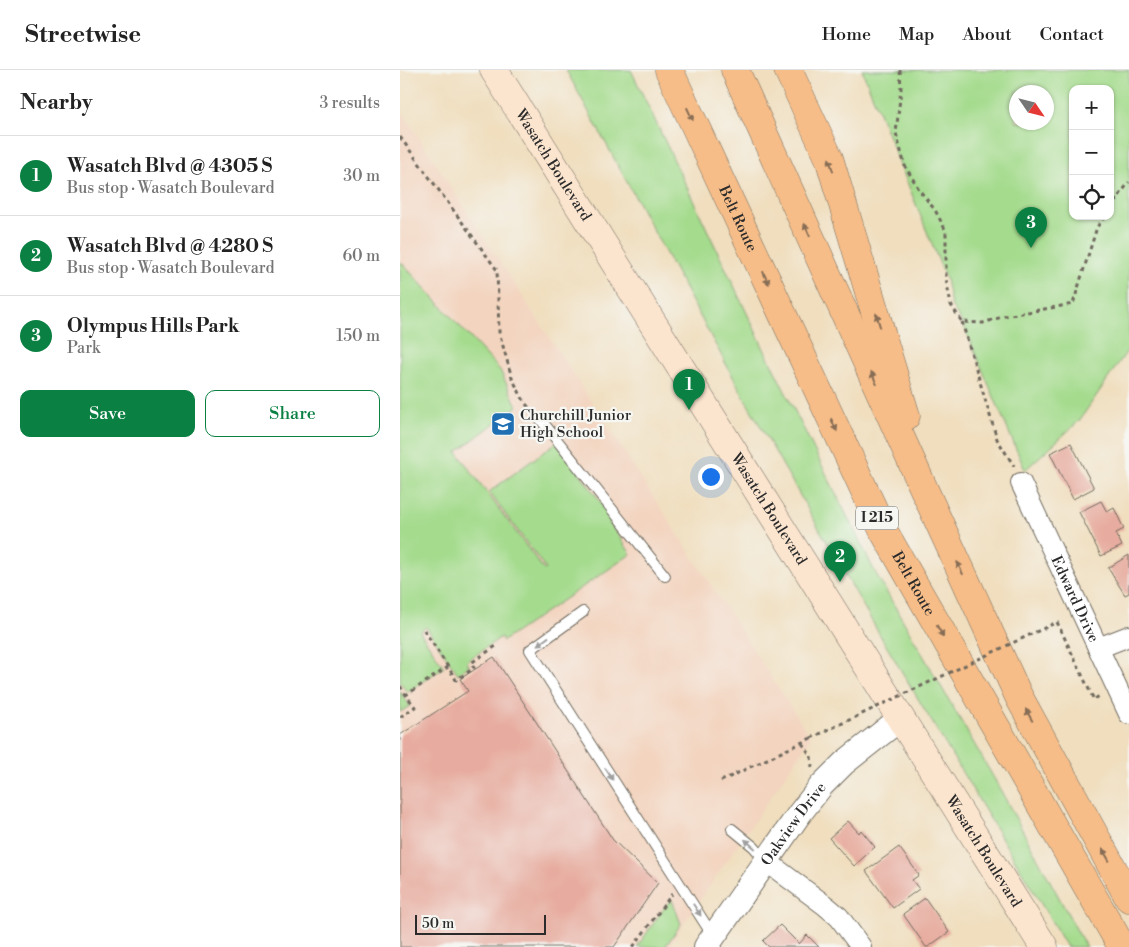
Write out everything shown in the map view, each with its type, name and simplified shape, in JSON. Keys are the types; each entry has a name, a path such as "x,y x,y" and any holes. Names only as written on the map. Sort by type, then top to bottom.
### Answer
{"highway":[{"name":"Belt Route","path":"670,70 883,530 1122,947"},
{"path":"735,70 1019,697 1129,898"},
{"path":"788,70 829,158 937,518"}],"main road":[{"name":"Wasatch Boulevard","path":"494,70 1044,947"}],"street":[{"name":"Edward Drive","path":"1021,483 1129,714"},
{"path":"1098,648 1129,636"},
{"name":"Oakview Drive","path":"710,942 800,813 827,779 900,718"},
{"path":"766,861 826,906 844,924 861,947"}],"lane":[{"path":"541,420 664,576"},
{"path":"583,612 530,650 710,942"},
{"path":"732,829 754,847 766,861"}],"path":[{"path":"900,70 901,88 896,133 905,166 920,191 935,210 946,232 946,279 951,305 962,322 997,439 1016,469 1021,483"},
{"path":"400,137 497,270 499,332 512,378 525,403 541,420"},
{"path":"1114,203 1129,182"},
{"path":"962,322 983,323 1005,316 1073,304 1098,227 1102,220"},
{"path":"721,781 1057,622 1094,700"},
{"path":"424,630 456,680 474,668 471,663 499,644"},
{"path":"406,695 448,667"},
{"path":"400,686 415,707 400,717"},
{"path":"802,743 811,756 812,768"},
{"path":"633,947 672,894"}],"shaded area":[{"name":"Churchill Junior High School","path":"400,109 811,738 668,947 400,947"}],"green space":[{"path":"566,70 631,70 765,351 875,572 995,780 1086,947 1067,947 881,637 750,408"},
{"path":"862,70 1129,70 1129,348 1079,421 1025,470 962,322 951,305 946,279"},
{"path":"400,261 500,370 517,406 457,452 544,570 546,569 489,492 557,442 613,519 608,524 610,523 631,554 503,641 501,637 467,661 469,666 458,674 426,627 420,632 444,667 407,692 400,682"},
{"path":"400,691 410,706 400,712"},
{"path":"672,900 681,924 665,947 637,947 667,904"}],"building":[{"path":"1071,443 1094,488 1073,499 1050,453"},
{"path":"1101,501 1107,512 1114,508 1124,529 1116,533 1122,546 1101,556 1079,512"},
{"path":"1129,555 1129,593 1125,595 1108,568"},
{"path":"494,657 613,840 658,883 614,947 400,947 400,735 468,691 460,679"},
{"path":"848,821 859,833 861,830 875,847 854,866 829,838"},
{"path":"899,847 919,875 912,880 919,889 893,908 866,871"},
{"path":"925,898 949,932 928,947 926,947 903,914"},
{"path":"780,925 799,944 807,935 819,947 769,947 763,941"}],"place":[{"name":"Olympus Hills Park","path":"1031,248"},
{"name":"Wasatch Blvd @ 4305 S","path":"689,410"},
{"name":"Churchill Junior High School","path":"503,424"},
{"name":"Wasatch Blvd @ 4280 S","path":"840,582"}]}
